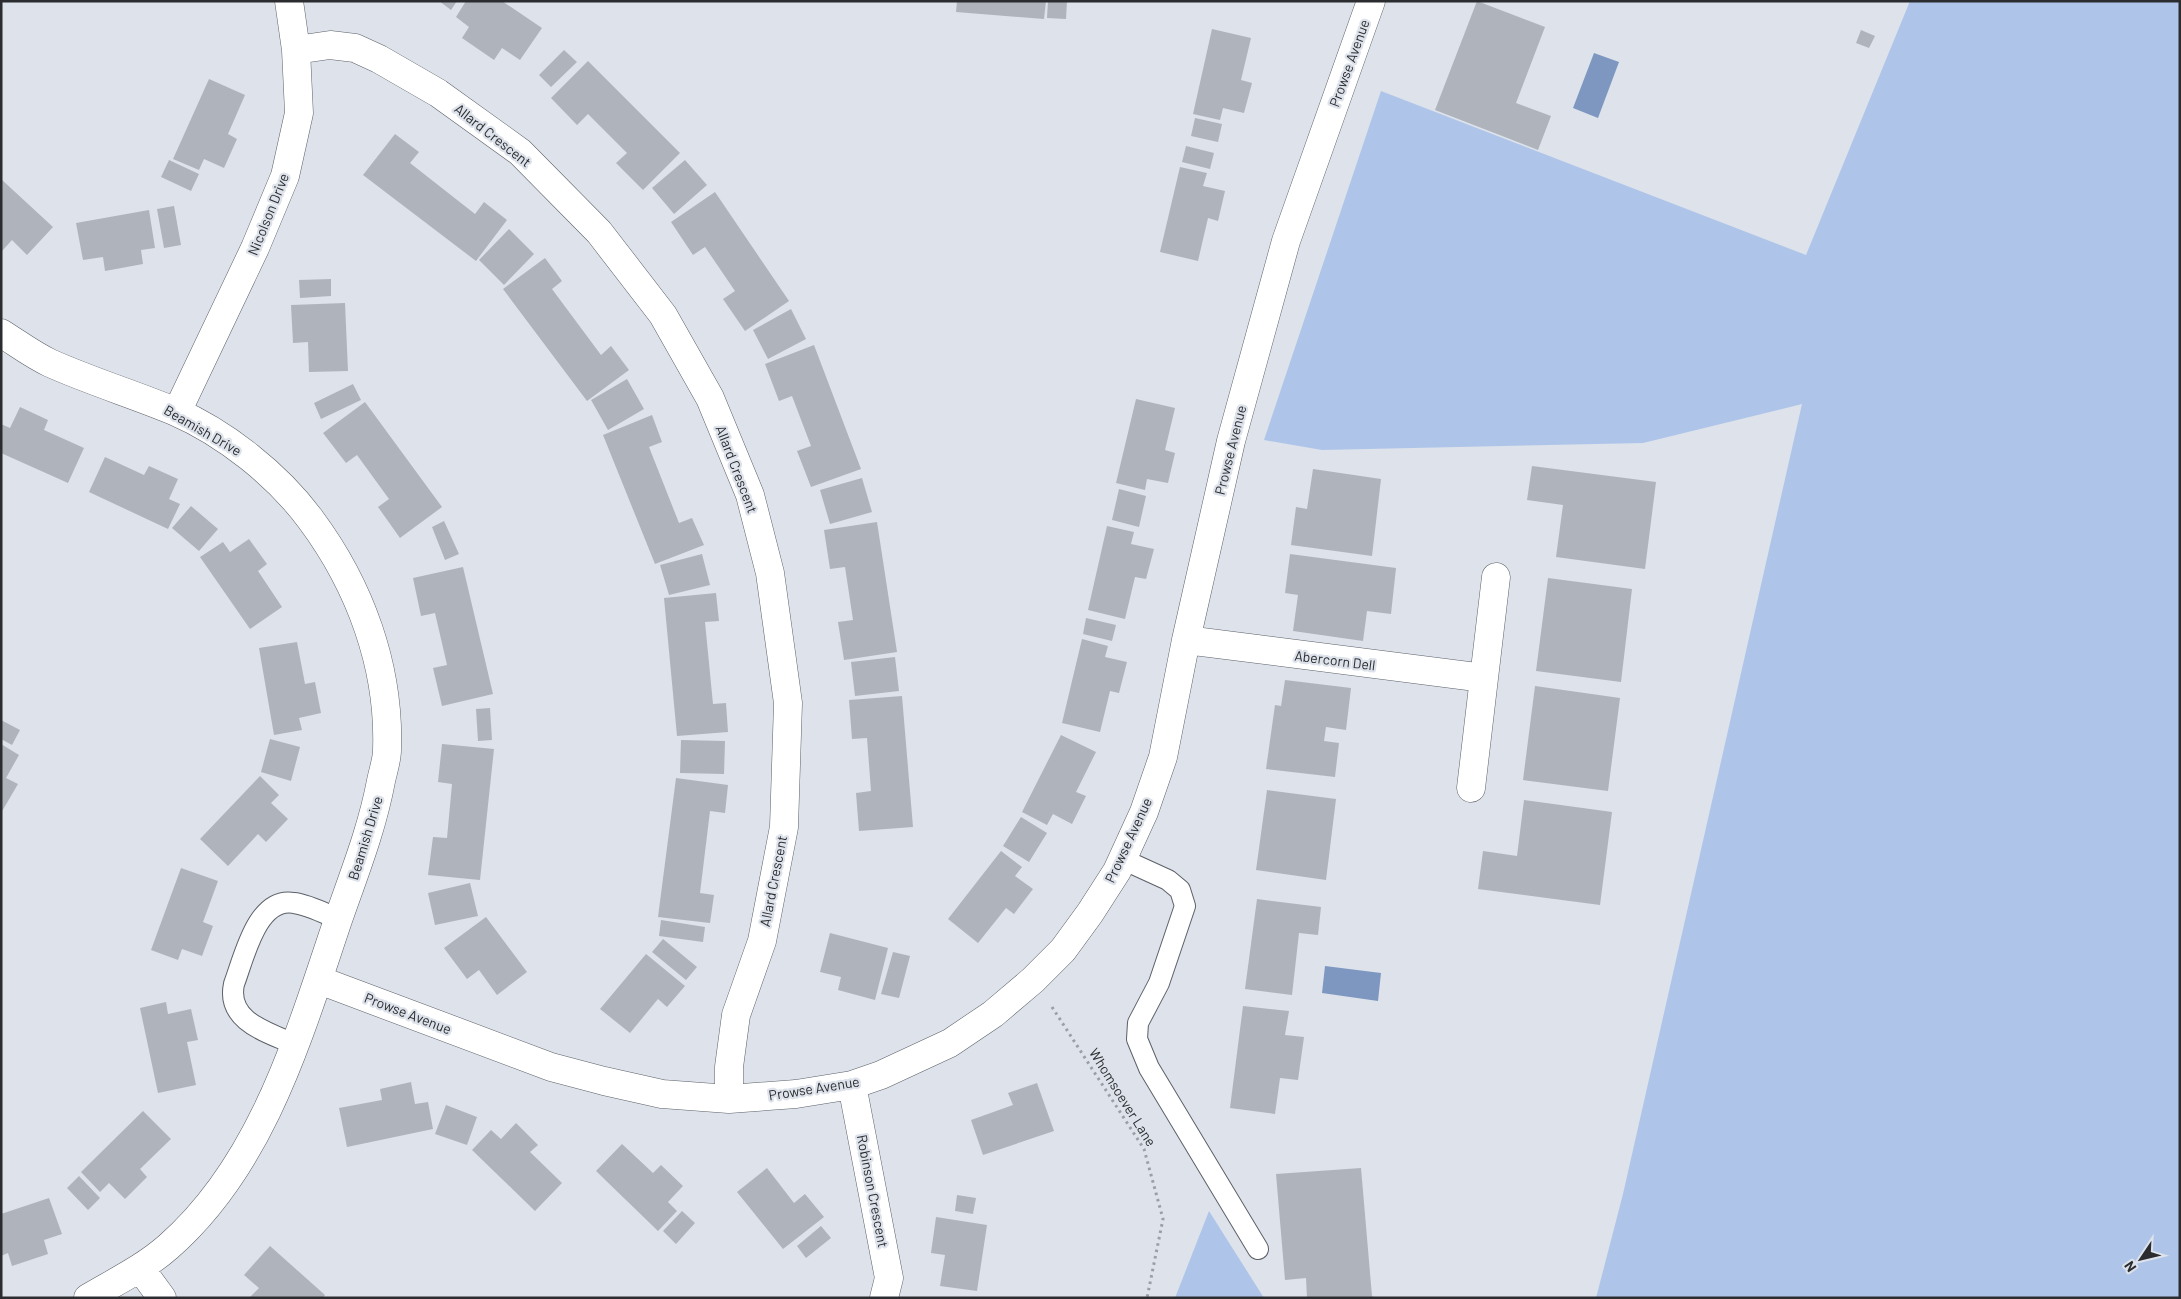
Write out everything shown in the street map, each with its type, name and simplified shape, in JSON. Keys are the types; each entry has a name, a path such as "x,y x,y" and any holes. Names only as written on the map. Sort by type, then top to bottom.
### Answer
{"street":[{"name":"Nicolson Drive","path":"177,412 255,248 285,176 299,113 296,50 289,1"},
{"name":"Prowse Avenue","path":"318,980 551,1067 604,1082 662,1094 729,1099 796,1094 852,1085 909,1064 950,1042 993,1014 1033,980 1068,942 1090,913 1122,859 1144,812 1163,757 1186,640 1231,441 1286,241 1371,1"},
{"name":"Allard Crescent","path":"296,50 330,45 355,48 379,58 438,93 520,152 599,232 663,315 710,398 750,495 770,573 788,704 784,827 762,941 736,1015 728,1066 729,1099"},
{"name":"Beamish Drive","path":"1,333 48,362 177,412 235,446 277,481 311,519 348,578 369,628 384,687 387,752 374,817 318,980 274,1096 250,1145 220,1189 194,1222 167,1248 140,1268 88,1298"},
{"path":"1470,788 1496,577"},
{"name":"Abercorn Dell","path":"1186,640 1484,678"},
{"name":"Robinson Crescent","path":"852,1085 889,1278 884,1298"},
{"path":"140,1268 162,1298"}],"lane":[{"path":"1122,859 1168,880 1180,890 1185,906 1159,984 1138,1023 1138,1039 1149,1068 1258,1249"},
{"path":"294,1044 254,1026 242,1016 235,1007 232,994 234,984 260,919 270,908 283,902 294,902 338,919"}],"path":[{"name":"Whomsoever Lane","path":"1033,980 1088,1061 1144,1149 1163,1219 1147,1298"}],"shaded area":[{"path":"1910,1 2180,1 2180,1298 1596,1298 1623,1194 1802,404 1643,443 1322,450 1264,440 1381,91 1806,255"},
{"path":"1594,53 1619,62 1598,118 1573,108"},
{"path":"1325,966 1381,973 1378,1001 1322,993"},
{"path":"1209,1211 1264,1298 1175,1298"}],"building":[{"path":"439,1 457,1 451,10"},
{"path":"466,1 502,1 542,28 520,60 502,48 494,60 462,38 469,27 456,17"},
{"path":"957,1 1046,1 1044,19 956,12"},
{"path":"1048,1 1067,1 1066,19 1047,18"},
{"path":"1477,1 1545,27 1516,103 1551,116 1538,150 1435,110"},
{"path":"1212,29 1251,38 1241,80 1252,83 1244,113 1223,108 1220,120 1193,114"},
{"path":"1861,30 1875,36 1869,48 1856,43"},
{"path":"564,50 577,62 551,87 539,75"},
{"path":"588,61 680,153 643,190 616,163 627,153 588,114 577,125 551,98"},
{"path":"209,79 245,95 228,134 237,139 224,168 204,159 199,170 173,159"},
{"path":"1195,118 1222,124 1218,142 1191,136"},
{"path":"395,134 419,152 410,163 475,214 484,202 507,220 476,261 363,175"},
{"path":"1186,146 1214,153 1210,169 1182,162"},
{"path":"169,160 199,174 191,191 161,177"},
{"path":"685,160 707,185 674,214 652,188"},
{"path":"1180,167 1207,173 1203,186 1225,191 1218,221 1208,218 1198,261 1160,252"},
{"path":"1,179 53,227 27,255 12,240 1,250"},
{"path":"715,192 789,301 745,331 723,299 735,291 705,247 693,255 671,222"},
{"path":"174,206 181,245 164,248 157,209"},
{"path":"149,210 155,248 141,250 143,264 105,271 103,257 83,260 76,223"},
{"path":"509,229 534,254 504,285 479,260"},
{"path":"545,258 562,281 552,289 601,355 611,346 629,370 587,401 503,289"},
{"path":"331,279 331,296 300,298 299,280"},
{"path":"345,303 348,371 309,372 308,342 293,343 291,305"},
{"path":"791,309 806,339 768,359 753,330"},
{"path":"814,345 861,469 811,487 797,451 811,446 792,396 779,401 765,364"},
{"path":"627,379 644,409 608,430 591,400"},
{"path":"353,384 361,400 321,419 314,403"},
{"path":"1136,399 1175,408 1165,450 1175,453 1168,483 1147,479 1145,490 1116,483"},
{"path":"365,402 442,507 400,538 378,507 389,499 357,455 346,463 323,433"},
{"path":"20,407 48,420 44,430 84,448 68,483 1,453 1,424 10,428"},
{"path":"652,415 662,442 649,447 679,523 692,518 704,545 655,564 603,435"},
{"path":"105,457 144,475 149,466 178,479 169,499 180,504 168,529 89,492"},
{"path":"1532,466 1656,482 1645,569 1556,557 1563,505 1527,500"},
{"path":"1313,469 1381,479 1372,556 1291,545 1296,507 1307,509"},
{"path":"862,478 872,512 830,524 820,490"},
{"path":"1119,489 1146,496 1139,527 1112,520"},
{"path":"191,506 218,529 199,551 172,528"},
{"path":"444,521 459,554 445,560 432,527"},
{"path":"877,522 897,652 844,660 838,622 853,620 845,567 830,569 824,530"},
{"path":"1107,526 1134,532 1131,544 1154,549 1146,579 1135,577 1125,619 1088,610"},
{"path":"249,539 267,564 258,571 282,607 250,629 200,557 223,542 230,552"},
{"path":"702,554 710,585 669,595 660,565"},
{"path":"1290,554 1396,568 1391,614 1367,611 1363,641 1293,631 1298,595 1285,593"},
{"path":"463,567 493,694 442,706 433,668 447,665 435,613 421,616 413,578"},
{"path":"1548,578 1632,589 1621,682 1536,671"},
{"path":"716,593 719,621 705,622 713,704 726,703 728,732 677,736 664,598"},
{"path":"1086,618 1116,625 1112,641 1083,634"},
{"path":"1082,639 1108,646 1105,657 1127,662 1119,693 1110,691 1100,732 1062,723"},
{"path":"297,642 305,684 315,682 321,713 299,718 302,730 274,735 259,648"},
{"path":"895,657 899,691 855,696 851,662"},
{"path":"1285,680 1351,688 1346,730 1326,727 1324,741 1339,743 1335,777 1266,769 1275,705 1281,706"},
{"path":"1535,686 1620,698 1608,791 1523,780"},
{"path":"902,696 913,827 859,831 856,793 871,791 867,738 852,739 849,700"},
{"path":"490,708 492,740 478,741 476,709"},
{"path":"1,720 20,730 12,745 1,739"},
{"path":"1061,735 1096,752 1076,792 1086,796 1072,824 1053,814 1047,825 1022,812"},
{"path":"270,739 300,747 291,781 261,772"},
{"path":"681,740 725,741 724,774 680,773"},
{"path":"1,744 19,755 6,778 18,784 1,813"},
{"path":"442,744 494,749 480,880 428,875 433,837 447,838 452,784 438,782"},
{"path":"260,776 279,795 271,803 288,819 266,842 258,834 228,866 200,839"},
{"path":"676,778 728,785 725,813 710,811 700,893 714,895 710,923 658,917"},
{"path":"1267,790 1336,799 1326,880 1256,870"},
{"path":"1524,800 1612,812 1600,905 1478,889 1483,851 1517,856"},
{"path":"1021,817 1047,833 1029,862 1003,846"},
{"path":"1001,851 1022,867 1015,876 1033,889 1014,914 1006,908 978,943 948,919"},
{"path":"181,868 218,881 203,922 213,926 202,956 182,949 178,960 151,950"},
{"path":"470,883 478,916 435,925 428,893"},
{"path":"1257,899 1321,907 1318,935 1299,933 1292,995 1245,989"},
{"path":"486,917 527,972 497,995 479,970 467,979 444,948"},
{"path":"661,920 705,927 703,942 659,936"},
{"path":"830,933 888,948 875,1000 838,990 841,977 820,972"},
{"path":"663,939 697,967 686,980 652,952"},
{"path":"893,952 910,956 899,998 881,994"},
{"path":"646,954 685,986 667,1007 658,999 630,1033 600,1009"},
{"path":"166,1002 168,1014 191,1009 198,1040 187,1042 196,1085 158,1093 140,1008"},
{"path":"1243,1006 1289,1011 1285,1035 1304,1037 1298,1080 1280,1078 1275,1114 1230,1108"},
{"path":"411,1082 415,1104 428,1102 433,1129 347,1147 339,1108 382,1100 380,1089"},
{"path":"1037,1083 1054,1131 983,1155 971,1120 1013,1105 1008,1093"},
{"path":"446,1105 477,1117 467,1145 435,1134"},
{"path":"143,1111 171,1139 140,1169 147,1177 125,1199 109,1183 100,1192 81,1172"},
{"path":"516,1123 538,1145 530,1152 562,1183 535,1211 472,1150 491,1130 501,1139"},
{"path":"622,1144 653,1173 661,1165 683,1186 668,1202 677,1211 658,1231 596,1171"},
{"path":"767,1168 794,1203 805,1194 824,1217 783,1249 737,1192"},
{"path":"1361,1168 1372,1296 1375,1298 1307,1298 1306,1278 1285,1280 1276,1174"},
{"path":"79,1176 100,1198 88,1210 67,1188"},
{"path":"957,1195 976,1198 973,1214 955,1211"},
{"path":"49,1198 62,1234 44,1240 48,1254 12,1266 8,1253 1,1256 1,1214"},
{"path":"682,1211 695,1223 676,1244 663,1231"},
{"path":"936,1217 987,1225 977,1291 940,1286 945,1255 931,1253"},
{"path":"821,1226 831,1238 806,1258 797,1246"},
{"path":"270,1246 325,1295 323,1298 249,1298 259,1288 244,1275"}]}
